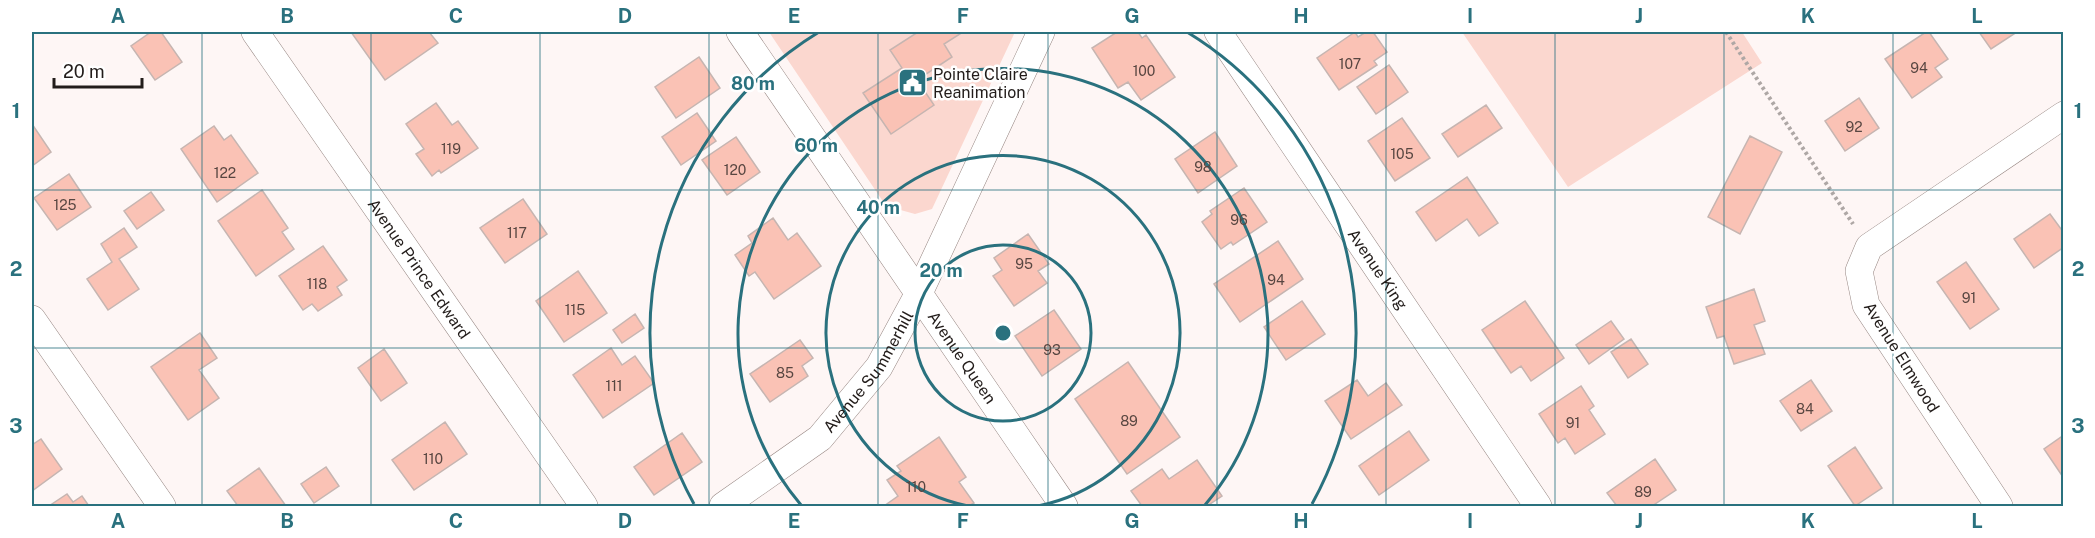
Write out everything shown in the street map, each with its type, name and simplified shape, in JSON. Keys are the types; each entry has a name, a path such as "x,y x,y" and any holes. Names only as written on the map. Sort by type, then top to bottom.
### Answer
{"street":[{"name":"Avenue Prince Edward","path":"255,32 584,507"},
{"name":"Avenue Queen","path":"740,32 1064,507"},
{"name":"Avenue Summerhill","path":"723,507 820,438 879,367 919,293 1041,32"},
{"name":"Avenue King","path":"1218,32 1538,507"},
{"name":"Avenue Elmwood","path":"2000,507 1866,305 1859,271 1869,247 2064,115"},
{"path":"32,320 162,507"}],"path":[{"path":"1726,32 1857,230"}],"shaded area":[{"path":"769,32 1015,32 932,209 915,214 886,206"},
{"path":"1462,32 1742,32 1762,63 1568,187"}],"building":[{"path":"151,32 161,32 182,62 155,80 131,46"},
{"path":"351,32 429,32 438,43 385,80"},
{"path":"918,32 963,32 944,44 952,57 917,80 934,105 891,134 863,93 902,68 890,50"},
{"path":"1117,32 1138,32 1142,38 1146,35 1175,77 1141,100 1128,82 1118,88 1092,48"},
{"path":"1355,32 1358,37 1366,32 1373,32 1387,52 1374,61 1377,65 1339,90 1317,58"},
{"path":"1929,32 1948,59 1935,68 1942,77 1912,98 1885,59"},
{"path":"1979,32 2017,32 1991,49"},
{"path":"699,57 720,88 676,118 655,87"},
{"path":"1389,65 1408,92 1376,114 1357,87"},
{"path":"1859,98 1879,128 1845,151 1825,121"},
{"path":"436,103 452,125 458,121 478,148 441,173 439,170 432,176 416,154 424,149 406,124"},
{"path":"1486,105 1502,128 1458,157 1442,134"},
{"path":"697,113 716,141 681,165 662,137"},
{"path":"1402,118 1430,158 1395,181 1368,141"},
{"path":"32,124 51,152 32,166"},
{"path":"214,126 224,140 231,135 258,173 217,202 181,149"},
{"path":"1215,132 1237,166 1198,193 1175,159"},
{"path":"1750,136 1782,152 1740,234 1708,217"},
{"path":"736,137 760,172 727,195 702,160"},
{"path":"69,174 91,207 57,230 34,198"},
{"path":"1467,177 1498,223 1479,236 1467,219 1436,241 1416,212"},
{"path":"1244,188 1267,222 1233,245 1231,242 1221,249 1202,222 1212,214 1210,211"},
{"path":"262,190 288,228 282,232 294,249 256,276 218,221"},
{"path":"151,192 164,210 137,229 124,211"},
{"path":"523,199 547,234 505,263 480,228"},
{"path":"2050,214 2064,233 2064,247 2034,268 2014,239"},
{"path":"773,218 788,240 797,233 821,266 774,299 755,272 749,276 735,255 752,243 748,236"},
{"path":"124,228 137,247 119,259 139,289 108,310 87,279 112,262 101,244"},
{"path":"1028,234 1049,264 1038,271 1047,283 1014,306 993,276 1002,270 994,258"},
{"path":"1278,241 1303,279 1240,322 1214,284"},
{"path":"323,246 347,280 337,287 342,295 318,311 312,304 303,310 279,276"},
{"path":"1966,262 1999,309 1970,329 1937,282"},
{"path":"578,271 607,313 564,342 536,301"},
{"path":"1754,289 1765,321 1754,325 1765,354 1734,364 1724,336 1717,338 1706,307"},
{"path":"1302,301 1325,334 1286,360 1264,327"},
{"path":"1525,301 1564,358 1531,381 1521,366 1511,373 1482,330"},
{"path":"1054,310 1081,349 1042,376 1015,336"},
{"path":"635,314 644,328 622,343 613,330"},
{"path":"1611,321 1624,339 1589,364 1576,345"},
{"path":"200,333 217,358 199,370 219,398 188,420 151,367"},
{"path":"1631,339 1648,364 1628,378 1611,352"},
{"path":"800,340 813,358 802,366 808,376 770,402 750,374"},
{"path":"611,348 622,365 635,356 654,383 603,418 573,375"},
{"path":"384,349 407,383 381,401 358,368"},
{"path":"1128,362 1180,437 1127,474 1075,399"},
{"path":"1357,380 1368,396 1386,383 1402,405 1351,439 1325,401"},
{"path":"1811,380 1832,411 1801,431 1780,401"},
{"path":"1581,386 1594,406 1589,410 1605,434 1575,454 1565,438 1558,443 1539,414"},
{"path":"445,422 467,454 414,490 392,460"},
{"path":"1409,431 1429,460 1379,495 1359,466"},
{"path":"682,433 702,462 654,495 634,467"},
{"path":"2064,435 2064,476 2063,477 2044,449"},
{"path":"939,437 966,477 959,482 974,503 969,506 884,506 898,496 887,480 901,471 897,466"},
{"path":"41,439 62,469 32,491 32,445"},
{"path":"1855,447 1882,488 1855,506 1828,466"},
{"path":"1655,459 1676,490 1652,506 1617,506 1607,493"},
{"path":"1197,460 1222,496 1207,506 1142,506 1131,491 1162,469 1169,479"},
{"path":"326,467 339,486 314,503 301,484"},
{"path":"259,468 286,506 238,506 227,491"},
{"path":"67,494 73,502 82,496 89,506 49,506"}],"place":[{"name":"Pointe Claire Reanimation","path":"912,83"}]}
